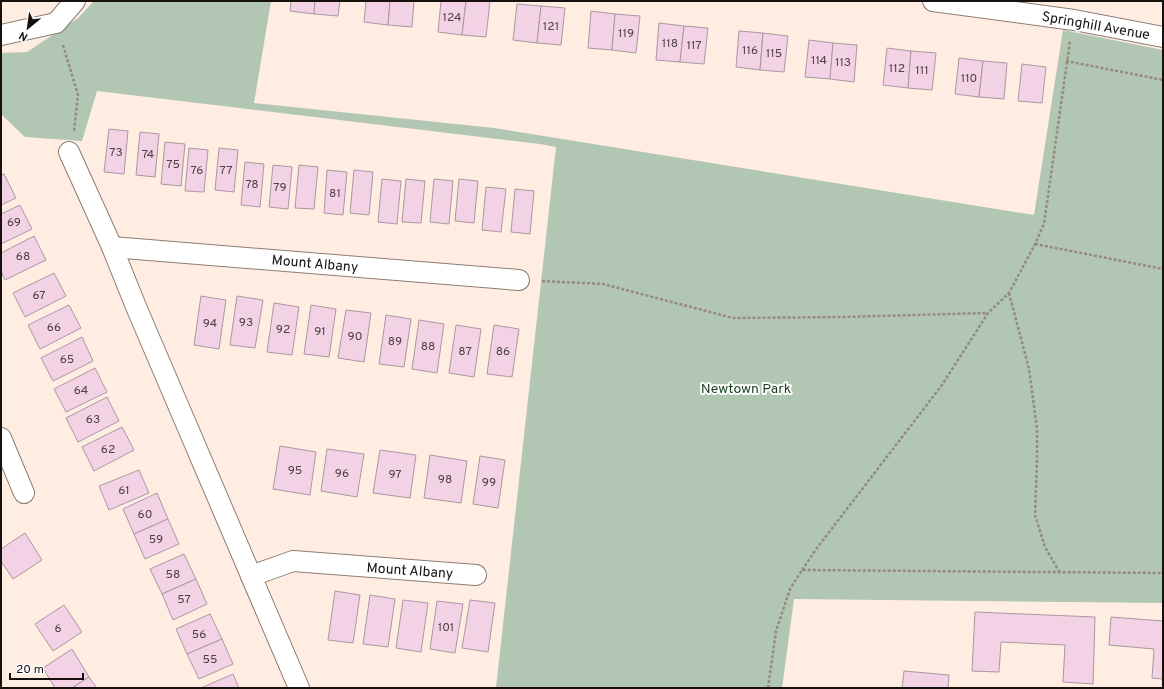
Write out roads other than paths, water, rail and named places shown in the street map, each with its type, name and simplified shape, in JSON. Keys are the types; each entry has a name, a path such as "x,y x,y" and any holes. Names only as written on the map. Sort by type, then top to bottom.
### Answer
{"street":[{"path":"1,35 56,23 75,1"},
{"name":"Springhill Avenue","path":"933,1 1074,20 1163,37"},
{"path":"69,152 112,247 137,310 299,688"},
{"name":"Mount Albany","path":"112,247 519,280"},
{"path":"1,438 24,493"},
{"name":"Mount Albany","path":"251,576 293,561 476,575"}],"park label":[{"name":"Newtown Park","path":"746,388"}]}
